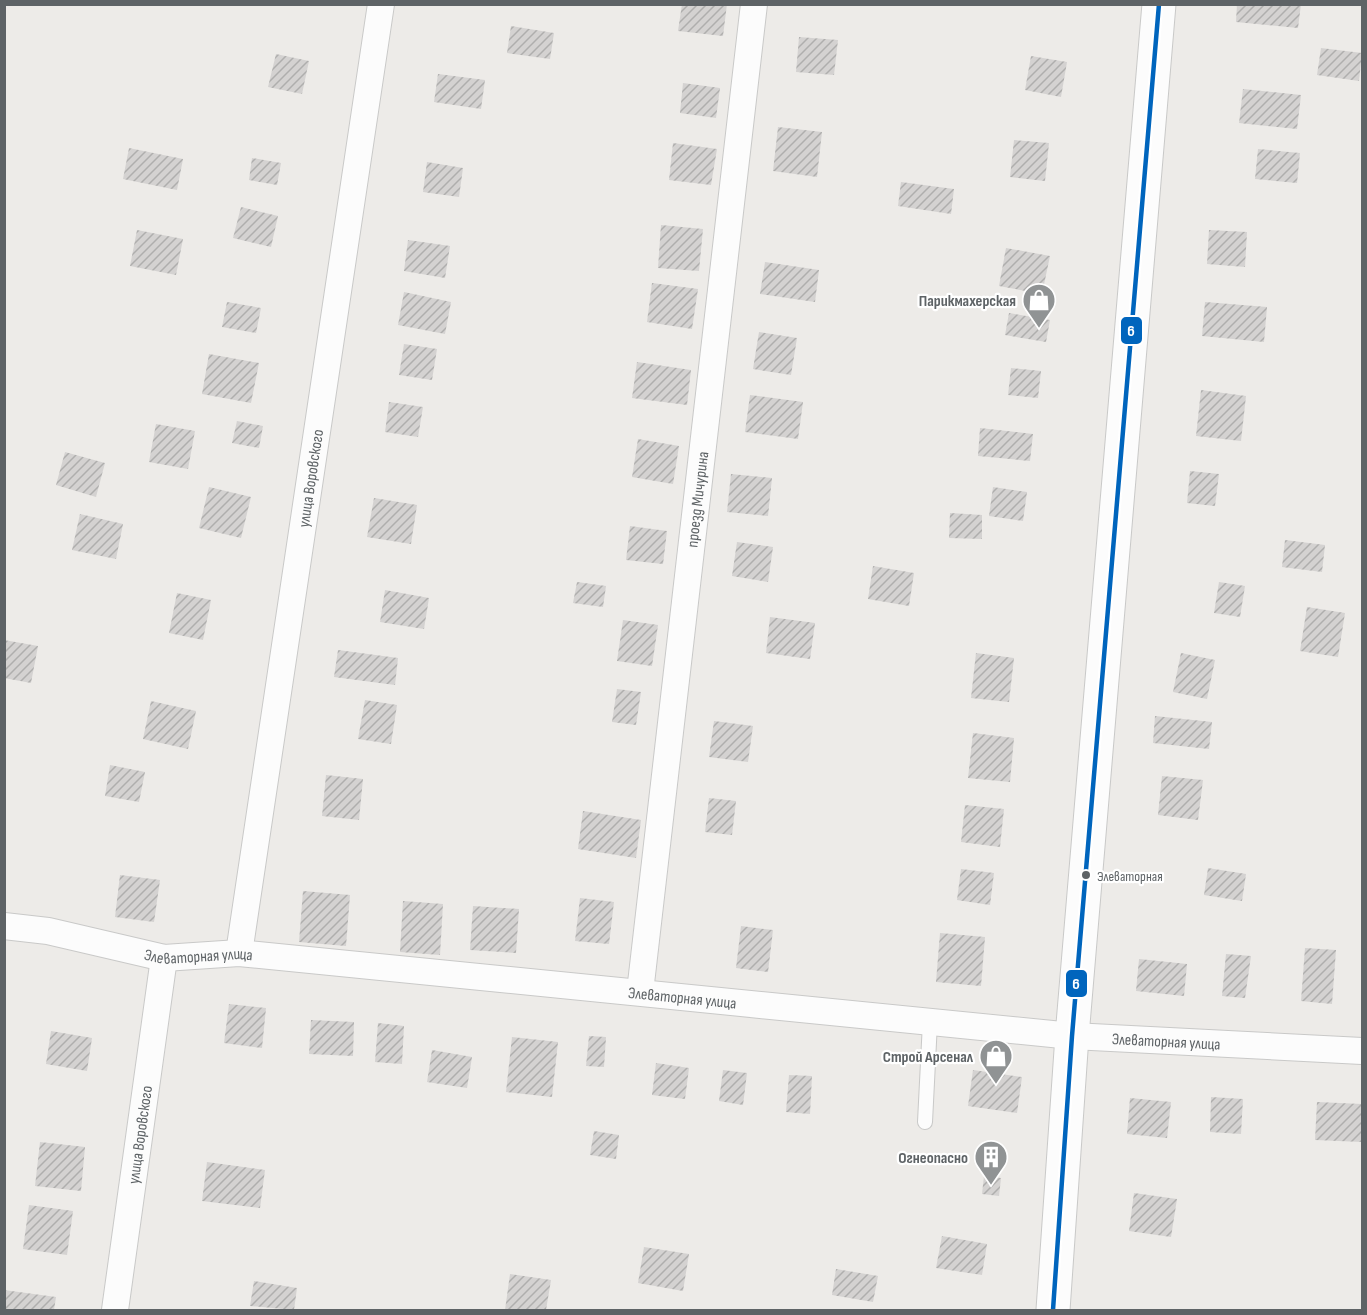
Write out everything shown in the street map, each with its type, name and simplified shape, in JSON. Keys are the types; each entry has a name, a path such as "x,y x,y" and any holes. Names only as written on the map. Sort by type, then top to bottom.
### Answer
{"street":[{"name":"улица Воровского","path":"239,953 381,4"},
{"name":"проезд Мичурина","path":"640,992 754,4"},
{"path":"1053,1311 1072,1036 1159,4"},
{"name":"Элеваторная улица","path":"4,926 48,931 164,958 239,953 1072,1036 1362,1051"},
{"name":"улица Воровского","path":"115,1311 164,958"}],"lane":[{"path":"925,1122 930,1022"}],"building":[{"path":"682,4 727,4 723,36 678,31"},
{"path":"1237,4 1301,4 1298,28 1236,22"},
{"path":"511,26 554,33 550,59 507,53"},
{"path":"799,37 838,40 834,75 796,72"},
{"path":"1321,48 1362,53 1359,81 1317,75"},
{"path":"276,54 309,61 302,94 268,87"},
{"path":"1031,56 1067,62 1061,97 1025,90"},
{"path":"438,74 485,80 481,109 434,102"},
{"path":"683,83 720,88 716,118 680,113"},
{"path":"1243,89 1301,95 1297,129 1239,123"},
{"path":"778,127 822,132 817,177 773,171"},
{"path":"1014,140 1049,143 1045,181 1010,177"},
{"path":"673,143 717,149 711,185 669,180"},
{"path":"129,148 183,159 177,190 123,179"},
{"path":"1258,149 1300,153 1297,183 1255,179"},
{"path":"252,158 281,163 277,185 249,180"},
{"path":"427,162 463,168 459,197 423,192"},
{"path":"901,182 954,189 951,214 898,206"},
{"path":"241,207 278,216 271,247 233,238"},
{"path":"661,225 703,229 699,271 658,268"},
{"path":"137,230 183,239 176,275 130,266"},
{"path":"1209,230 1247,232 1245,267 1207,264"},
{"path":"408,240 450,246 445,278 404,271"},
{"path":"1006,248 1050,256 1042,294 999,286"},
{"path":"765,262 819,270 815,302 760,294"},
{"path":"652,283 698,289 692,329 647,322"},
{"path":"404,292 451,302 445,334 398,325"},
{"path":"227,302 261,308 256,333 222,327"},
{"path":"1205,302 1267,307 1264,342 1202,336"},
{"path":"1009,313 1050,320 1046,342 1005,335"},
{"path":"759,332 797,338 791,375 753,369"},
{"path":"404,344 437,349 432,380 399,375"},
{"path":"209,354 259,363 251,403 202,394"},
{"path":"637,362 691,370 687,405 632,398"},
{"path":"1011,368 1041,371 1038,398 1008,395"},
{"path":"1201,390 1246,396 1241,441 1196,436"},
{"path":"750,395 803,402 798,439 745,432"},
{"path":"389,402 423,407 418,437 385,432"},
{"path":"237,421 263,426 259,448 232,443"},
{"path":"156,424 195,431 188,469 149,462"},
{"path":"980,428 1033,434 1030,461 978,456"},
{"path":"638,439 679,446 673,484 632,477"},
{"path":"65,452 105,463 96,497 56,485"},
{"path":"1190,471 1219,474 1215,506 1187,503"},
{"path":"731,474 772,478 768,516 727,512"},
{"path":"209,487 251,497 241,538 199,528"},
{"path":"993,487 1027,492 1023,521 989,516"},
{"path":"374,498 417,505 411,544 367,537"},
{"path":"950,513 982,515 982,539 949,538"},
{"path":"80,514 123,524 116,559 72,550"},
{"path":"630,526 667,531 663,564 626,560"},
{"path":"1285,540 1325,545 1322,572 1282,567"},
{"path":"737,542 773,547 768,582 732,576"},
{"path":"873,566 914,573 909,606 868,599"},
{"path":"577,582 606,586 603,607 573,603"},
{"path":"1219,582 1245,586 1240,617 1214,613"},
{"path":"385,590 429,598 424,629 380,622"},
{"path":"177,593 211,600 203,640 169,633"},
{"path":"1307,607 1345,613 1338,657 1300,651"},
{"path":"770,617 815,623 810,659 766,653"},
{"path":"623,620 658,625 652,666 617,661"},
{"path":"4,640 38,646 31,683 4,678"},
{"path":"338,650 398,658 395,685 334,677"},
{"path":"976,653 1014,658 1009,702 971,698"},
{"path":"1181,653 1215,660 1207,699 1173,692"},
{"path":"617,689 641,692 636,725 612,722"},
{"path":"365,700 397,705 391,744 358,739"},
{"path":"151,701 196,711 188,749 143,739"},
{"path":"1155,716 1212,722 1209,749 1153,743"},
{"path":"714,721 753,726 748,762 709,757"},
{"path":"973,733 1014,738 1010,782 968,778"},
{"path":"110,765 145,772 139,802 105,796"},
{"path":"326,775 363,779 359,820 322,816"},
{"path":"1162,776 1203,780 1198,820 1158,815"},
{"path":"709,798 736,801 732,835 705,832"},
{"path":"965,805 1004,809 1000,847 961,842"},
{"path":"583,811 641,820 636,858 578,849"},
{"path":"1208,868 1246,874 1242,901 1204,895"},
{"path":"961,869 994,873 990,905 957,900"},
{"path":"120,875 160,880 154,922 115,917"},
{"path":"303,891 350,895 346,946 299,942"},
{"path":"580,898 614,902 609,944 575,941"},
{"path":"403,901 443,904 440,955 400,952"},
{"path":"473,906 519,909 516,953 470,950"},
{"path":"741,926 773,930 768,972 736,968"},
{"path":"940,933 985,937 981,986 936,982"},
{"path":"1305,948 1336,950 1332,1004 1301,1001"},
{"path":"1226,954 1251,956 1245,998 1222,996"},
{"path":"1139,959 1187,964 1184,996 1136,991"},
{"path":"229,1004 266,1008 262,1048 224,1043"},
{"path":"311,1020 354,1022 353,1056 309,1054"},
{"path":"378,1023 404,1026 402,1064 375,1062"},
{"path":"51,1031 92,1038 87,1071 46,1064"},
{"path":"589,1036 606,1037 604,1067 586,1066"},
{"path":"512,1037 558,1042 552,1097 506,1092"},
{"path":"432,1050 472,1057 467,1088 427,1082"},
{"path":"656,1063 689,1068 685,1099 652,1095"},
{"path":"723,1070 747,1073 743,1105 719,1101"},
{"path":"973,1070 1022,1077 1017,1113 968,1106"},
{"path":"789,1075 812,1076 810,1114 786,1112"},
{"path":"1211,1097 1243,1099 1241,1134 1210,1132"},
{"path":"1130,1098 1171,1102 1167,1138 1127,1134"},
{"path":"1317,1102 1362,1104 1362,1142 1315,1140"},
{"path":"594,1131 619,1135 616,1159 590,1155"},
{"path":"40,1142 85,1147 81,1191 35,1186"},
{"path":"207,1162 265,1170 260,1208 202,1201"},
{"name":"Огнеопасно","path":"984,1176 1001,1178 999,1196 982,1194"},
{"path":"1134,1193 1177,1199 1171,1237 1129,1231"},
{"path":"29,1205 73,1211 67,1255 23,1249"},
{"path":"942,1236 987,1244 982,1275 936,1268"},
{"path":"644,1247 689,1254 683,1291 638,1283"},
{"path":"836,1269 878,1276 873,1302 832,1295"},
{"path":"510,1274 551,1280 546,1310 505,1310"},
{"path":"254,1281 297,1288 294,1310 250,1306"},
{"path":"4,1290 56,1297 54,1310 4,1310"}],"transit line":[{"name":"6","path":"1053,1310 1072,1036 1159,4"}],"place":[{"name":"Парикмахерская","path":"1039,329"},
{"name":"Элеваторная","path":"1086,875"},
{"name":"Строй Арсенал","path":"996,1085"},
{"name":"Огнеопасно","path":"991,1186"}]}
